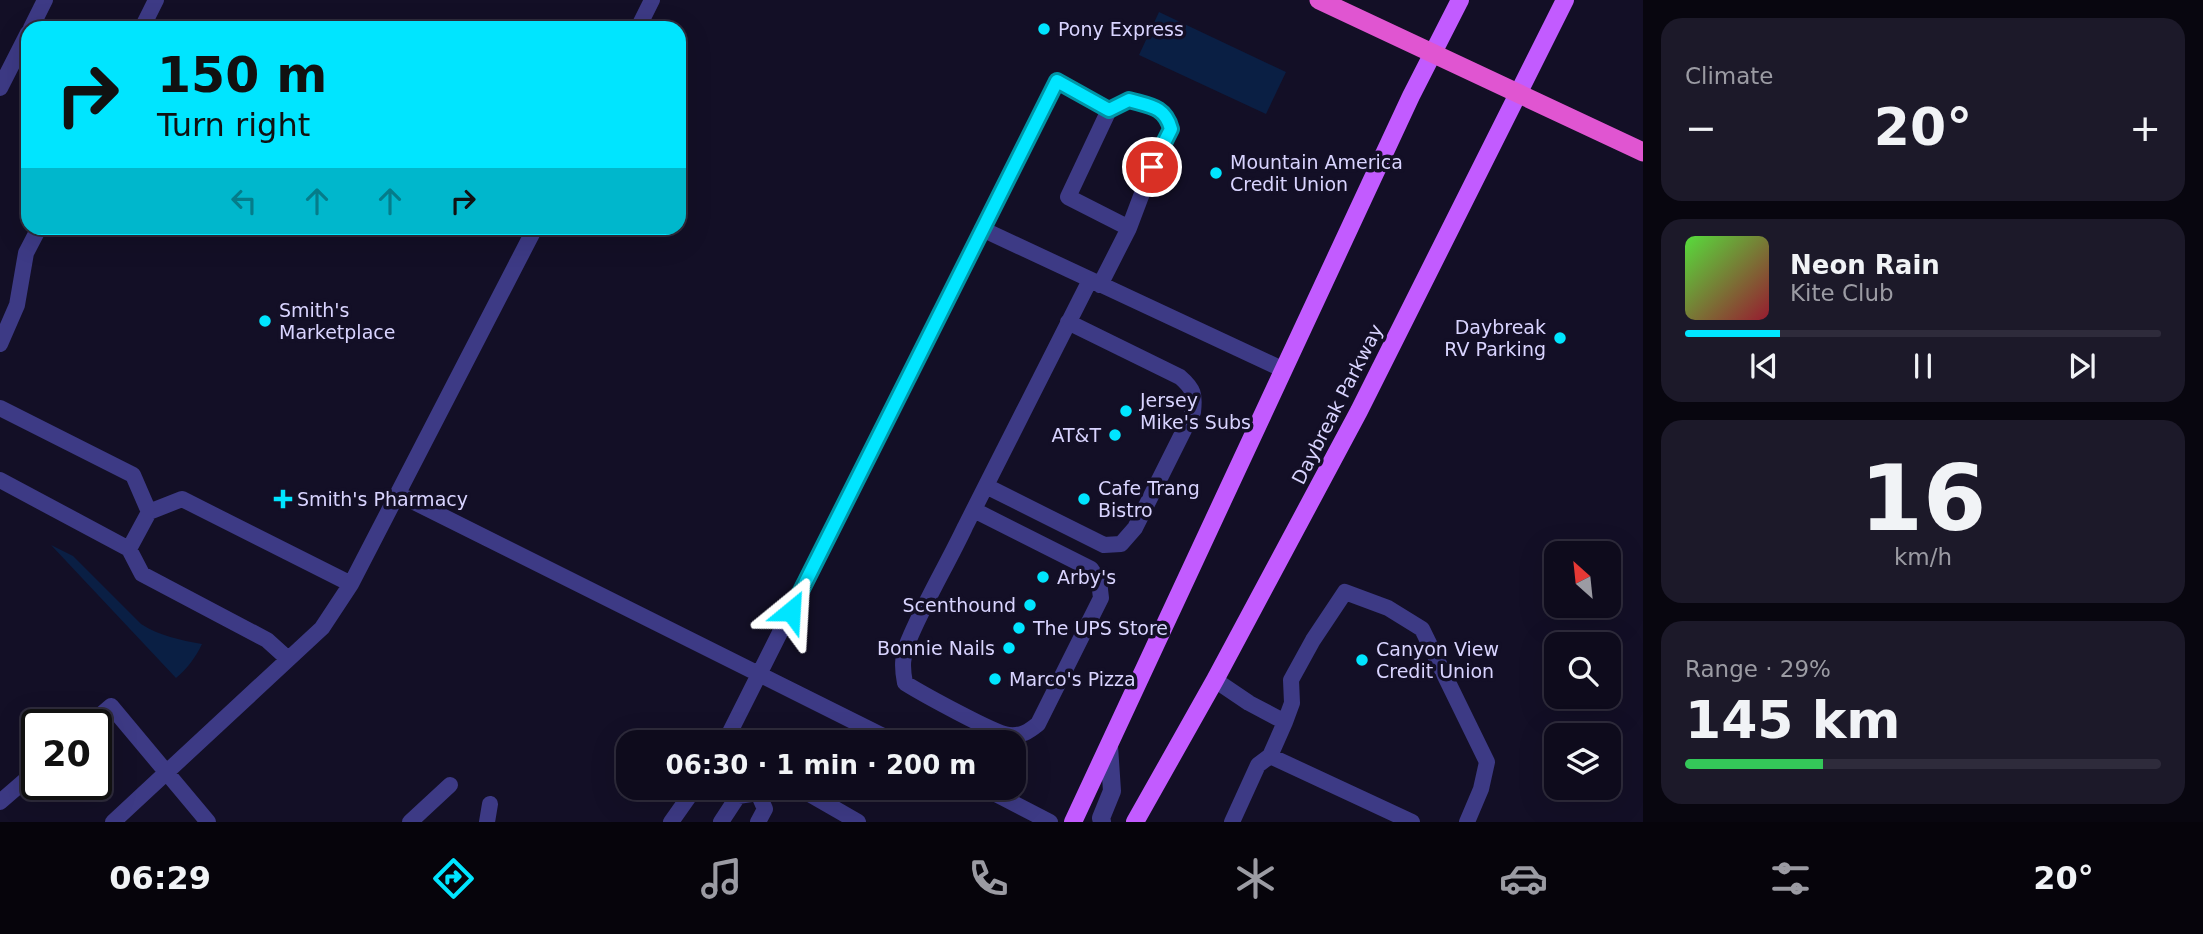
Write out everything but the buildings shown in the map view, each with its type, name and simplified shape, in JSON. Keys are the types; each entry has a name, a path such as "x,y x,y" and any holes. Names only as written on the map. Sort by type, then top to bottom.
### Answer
{"highway":[{"path":"1319,0 1643,152"}],"main road":[{"path":"1073,822 1282,369 1432,52 1460,0"},
{"name":"Daybreak Parkway","path":"1135,822 1215,680 1359,411 1565,0"}],"street":[{"path":"1102,822 1101,818 1112,791 1109,746"}],"lane":[{"path":"34,21 45,0"},
{"path":"146,21 156,0"},
{"path":"642,21 652,0"},
{"path":"0,88 21,47"},
{"path":"731,730 1057,81 1109,110"},
{"path":"974,510 1091,569 1099,581 1101,598 1038,724 1024,734 1005,735 919,692 905,683 902,666 908,643 974,510 1068,322 1129,228 1152,167 1171,129 1168,118 1161,109 1129,100 1109,110 1068,197 1129,228"},
{"path":"982,229 1282,369"},
{"path":"0,344 17,305 26,253 35,235"},
{"path":"113,822 322,628 351,584 532,235"},
{"path":"986,486 1104,545 1121,544 1135,528 1193,412 1195,395 1192,387 1180,377 1068,322"},
{"path":"0,408 132,475 149,512"},
{"path":"0,480 129,549 142,574 267,640 288,659"},
{"path":"398,494 872,730"},
{"path":"129,549 149,512 182,499 351,584"},
{"path":"1232,822 1258,765 1270,756 1285,722 1292,703 1292,680 1312,640 1345,592 1388,608 1422,629 1487,762 1481,789 1467,822"},
{"path":"1215,680 1249,703 1285,722"},
{"path":"108,709 111,706 208,822"},
{"path":"1270,756 1376,815 1412,822"},
{"path":"0,802 21,784"},
{"path":"410,822 450,785"},
{"path":"671,822 687,800"},
{"path":"722,822 736,800"},
{"path":"758,822 765,809 762,800"},
{"path":"820,800 858,822"},
{"path":"1007,800 1049,822"},
{"path":"487,822 490,804"}],"water":[{"path":"1159,12 1286,72 1266,114 1139,55"},
{"path":"51,545 73,556 141,624 163,635 202,644 184,671 176,678"}],"place":[{"name":"Pony Express","path":"1044,29"},
{"name":"Mountain America Credit Union","path":"1216,173"},
{"name":"Smith's Marketplace","path":"265,321"},
{"name":"Daybreak RV Parking","path":"1560,338"},
{"name":"Jersey Mike's Subs","path":"1126,411"},
{"name":"AT&T","path":"1115,435"},
{"name":"Smith's Pharmacy","path":"283,499"},
{"name":"Cafe Trang Bistro","path":"1084,499"},
{"name":"Arby's","path":"1043,577"},
{"name":"Scenthound","path":"1030,605"},
{"name":"The UPS Store","path":"1019,628"},
{"name":"Bonnie Nails","path":"1009,648"},
{"name":"Canyon View Credit Union","path":"1362,660"},
{"name":"Marco's Pizza","path":"995,679"}],"route":[{"path":"791,611 1057,81 1109,110 1129,100 1161,109 1168,118 1171,129 1152,167"}]}
